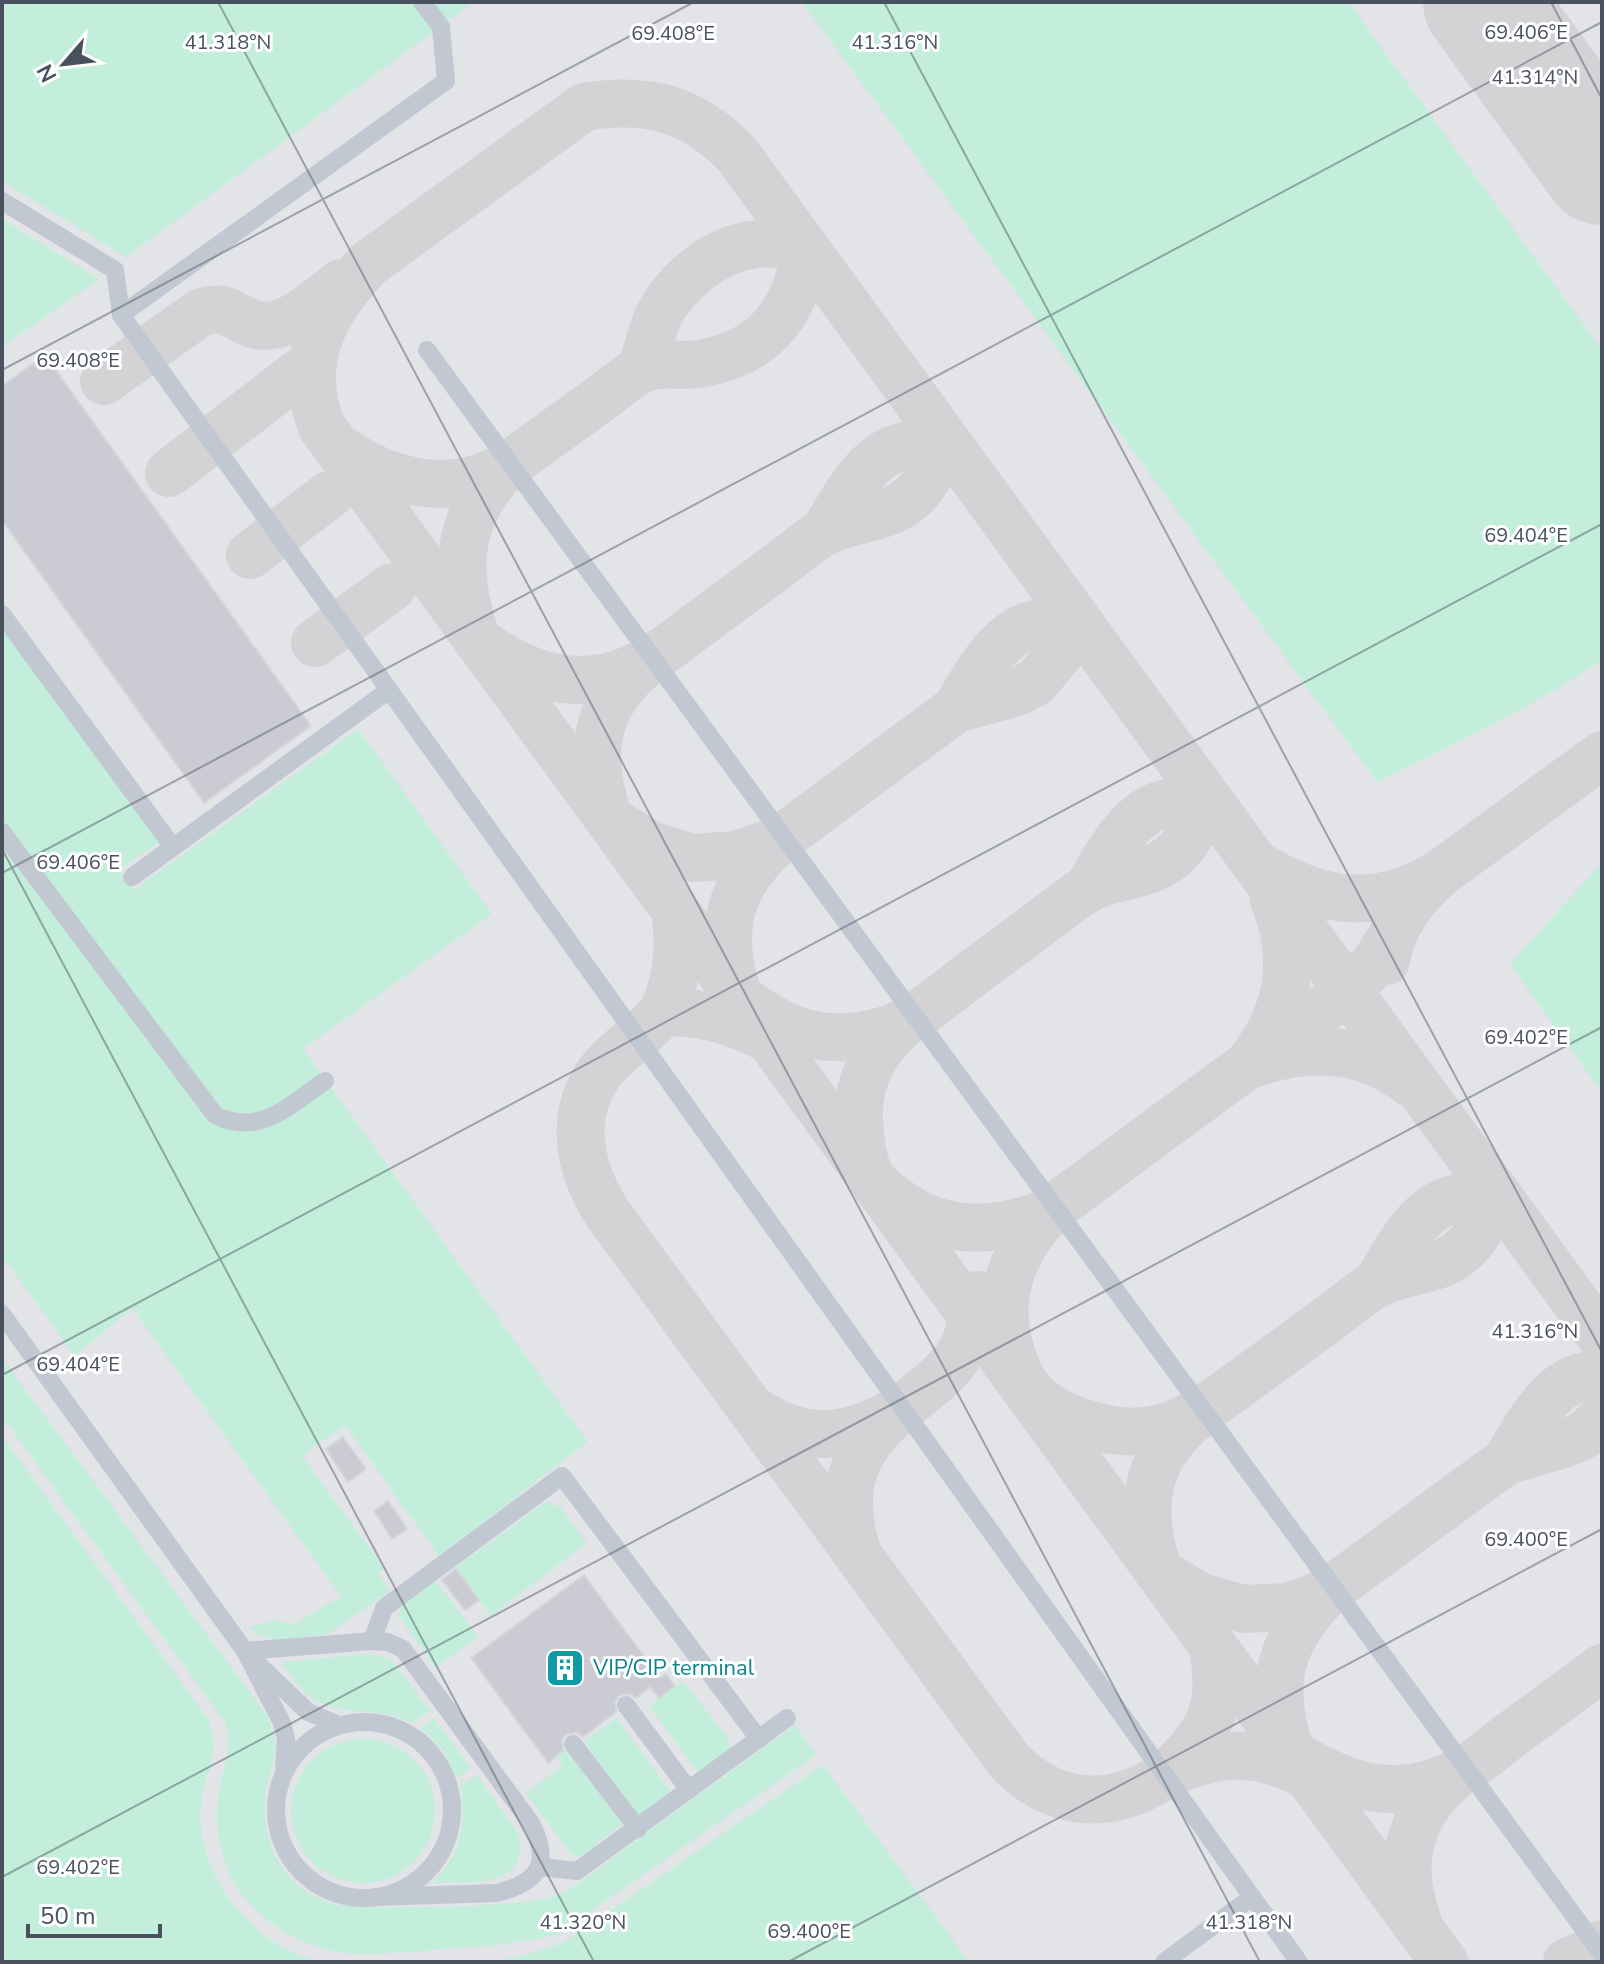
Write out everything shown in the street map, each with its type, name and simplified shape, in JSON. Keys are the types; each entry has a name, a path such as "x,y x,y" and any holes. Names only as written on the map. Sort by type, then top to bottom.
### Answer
{"street":[{"path":"121,315 446,81 441,27 422,2"},
{"path":"2,201 115,270 121,315 1299,1962"},
{"path":"427,350 1602,1954"},
{"path":"2,614 173,847"},
{"path":"132,877 389,690"},
{"path":"2,832 215,1115 236,1124 260,1121 281,1111 325,1081"},
{"path":"2,1314 245,1651 282,1723 286,1748 284,1773"},
{"path":"372,1641 384,1608 562,1476 759,1739"},
{"path":"245,1651 372,1641 398,1646 410,1656 531,1823 539,1843 540,1867 523,1884 497,1893 375,1897 348,1896 322,1887 310,1879 284,1847 276,1817 278,1787 291,1760 312,1738 339,1725 370,1721 399,1729 412,1737 424,1746 442,1770 451,1797 450,1825 434,1863 402,1889 375,1897"},
{"path":"245,1651 308,1712 339,1725"},
{"path":"626,1705 689,1790"},
{"path":"540,1867 577,1871 787,1718"},
{"path":"573,1744 638,1829"},
{"path":"1164,1962 1252,1897"}],"shaded area":[{"path":"2,2 1602,2 1602,1962 2,1962"}],"green space":[{"path":"2,2 474,2 126,257 2,181"},
{"path":"802,2 1348,2 1602,350 1602,660 1520,710 1377,782"},
{"path":"2,219 99,279 2,347"},
{"path":"2,626 160,841 119,870 134,890 358,729 492,914 303,1049 588,1442 439,1556 345,1425 302,1456 384,1568 378,1573 390,1591 328,1634 274,1640 257,1634 250,1627 276,1620 293,1625 341,1596 132,1308 75,1356 2,1256"},
{"path":"1602,863 1602,1093 1510,964"},
{"path":"2,1358 266,1714 275,1749 265,1799 268,1836 288,1876 317,1898 351,1906 411,1907 484,1905 558,1895 591,1875 795,1725 816,1755 581,1918 584,1925 551,1936 517,1942 378,1954 335,1951 294,1937 259,1913 244,1897 224,1860 217,1818 228,1750 225,1722 2,1417"},
{"path":"2,1436 208,1719 213,1755 201,1808 202,1833 208,1858 219,1882 233,1904 272,1941 295,1954 319,1962 2,1962"},
{"path":"546,1502 560,1507 587,1543 491,1616 455,1568"},
{"path":"436,1581 478,1637 436,1668 398,1615 402,1606"},
{"path":"370,1654 391,1659 430,1711 411,1723 386,1714 346,1710 321,1703 309,1696 281,1662"},
{"path":"683,1681 729,1739 730,1748 699,1773 649,1706"},
{"path":"434,1718 471,1768 457,1778 443,1750 421,1728"},
{"path":"617,1718 672,1794 639,1818 584,1741"},
{"path":"363,1739 391,1745 414,1760 429,1783 435,1811 429,1839 414,1862 391,1877 363,1883 335,1877 312,1862 297,1839 291,1811 297,1783 312,1760 335,1745"},
{"path":"566,1749 623,1825 594,1844 597,1850 584,1857 572,1855 526,1793 563,1766 556,1756"},
{"path":"823,1765 969,1962 488,1962 519,1957 563,1943"},
{"path":"477,1775 519,1835 520,1853 515,1866 493,1879 433,1883 450,1861 460,1839 463,1815 460,1786"}],"building":[{"path":"45,355 311,726 204,803 2,520 2,386"},
{"path":"343,1437 366,1469 348,1482 326,1449"},
{"path":"388,1501 407,1529 392,1539 374,1511"},
{"path":"456,1569 479,1600 465,1610 442,1580"},
{"name":"VIP/CIP terminal","path":"584,1575 660,1678 666,1674 675,1686 659,1698 650,1687 636,1698 630,1694 620,1695 615,1701 616,1712 583,1737 577,1733 566,1734 562,1740 563,1751 548,1763 471,1658"}],"taxiway":[{"path":"1444,1962 322,427 312,381 313,360 327,320 352,282 368,264 584,107 629,103 649,105 687,117 722,140 738,156 1602,1338"},
{"path":"343,451 383,472 425,483 447,484 489,474 510,464 639,371 653,366 699,364 722,358 760,339 785,310 801,272 806,249 771,243 757,244 736,248 709,261 686,280 666,303 651,335 642,369"},
{"path":"104,381 201,312 217,309 253,324 277,324 300,314 341,283"},
{"path":"169,473 312,363"},
{"path":"507,466 477,506 464,548 462,569 465,592 477,640 507,659 538,673 555,678 590,680 621,673 658,654 821,534 887,512 909,500 932,468 936,427"},
{"path":"825,531 850,489 872,463 885,454 900,447 916,445 932,447 957,457"},
{"path":"250,555 329,495"},
{"path":"315,643 392,587"},
{"path":"646,663 628,679 615,697 599,734 598,774 609,819 650,845 693,858 737,855 779,840 956,709 1017,692 1036,682 1061,652 1068,630 1067,607"},
{"path":"956,709 981,668 1016,632 1031,625 1047,623 1088,636"},
{"path":"1442,872 1602,755"},
{"path":"779,840 745,879 732,907 729,957 737,991 755,1009 808,1034 861,1036 895,1027 918,1014 1087,889 1159,866 1170,859 1186,842 1193,828 1199,787"},
{"path":"1088,889 1123,833 1148,811 1162,804 1178,802 1219,815"},
{"path":"1261,867 1307,889 1351,898 1373,898 1396,893 1442,872 1423,890 1399,923 1386,961"},
{"path":"1274,900 1286,945 1285,987 1272,1027 1247,1066 1289,1054 1331,1052 1372,1061 1410,1083"},
{"path":"675,910 676,962 672,987 663,1012 718,1018 770,1040"},
{"path":"1021,1232 1348,991 1375,963 1395,931"},
{"path":"663,1012 603,1068 585,1104 581,1122 584,1160 608,1214 1010,1762 1046,1788 1065,1796 1085,1799 1125,1795 1165,1775"},
{"path":"909,1019 879,1051 861,1090 861,1143 866,1167 873,1180 890,1196 918,1214 955,1226 992,1227 1048,1213"},
{"path":"1048,1213 1025,1242 1006,1290 1006,1326 1013,1359 1032,1393 1052,1409 1078,1421 1129,1432 1150,1430 1189,1417 1372,1287 1437,1265 1460,1253 1483,1222 1487,1207 1487,1182"},
{"path":"1377,1283 1402,1242 1422,1217 1435,1207 1449,1200 1471,1197 1508,1210"},
{"path":"902,1408 937,1379 960,1354 978,1295"},
{"path":"1506,1461 1533,1418 1556,1391 1570,1381 1585,1376 1602,1376"},
{"path":"752,1409 790,1429 827,1434 864,1427 902,1408 871,1438 854,1471 849,1508 857,1551"},
{"path":"1199,1414 1166,1448 1156,1466 1147,1505 1152,1549 1159,1572 1201,1597 1244,1609 1287,1607 1329,1591 1506,1461 1567,1443 1586,1434 1602,1417"},
{"path":"1329,1591 1298,1628 1288,1646 1279,1685 1280,1706 1291,1753 1352,1782 1372,1787 1414,1788 1458,1773 1602,1668"},
{"path":"1212,1644 1217,1685 1211,1717 1194,1746 1165,1775 1202,1761 1238,1756 1273,1761 1309,1777"},
{"path":"1417,1919 1408,1876 1412,1838 1429,1803 1460,1772"},
{"path":"1567,1962 1592,1952 1602,1944"}],"runway":[{"path":"1483,2 1602,165"}],"place":[{"name":"VIP/CIP terminal","path":"565,1668"}]}
